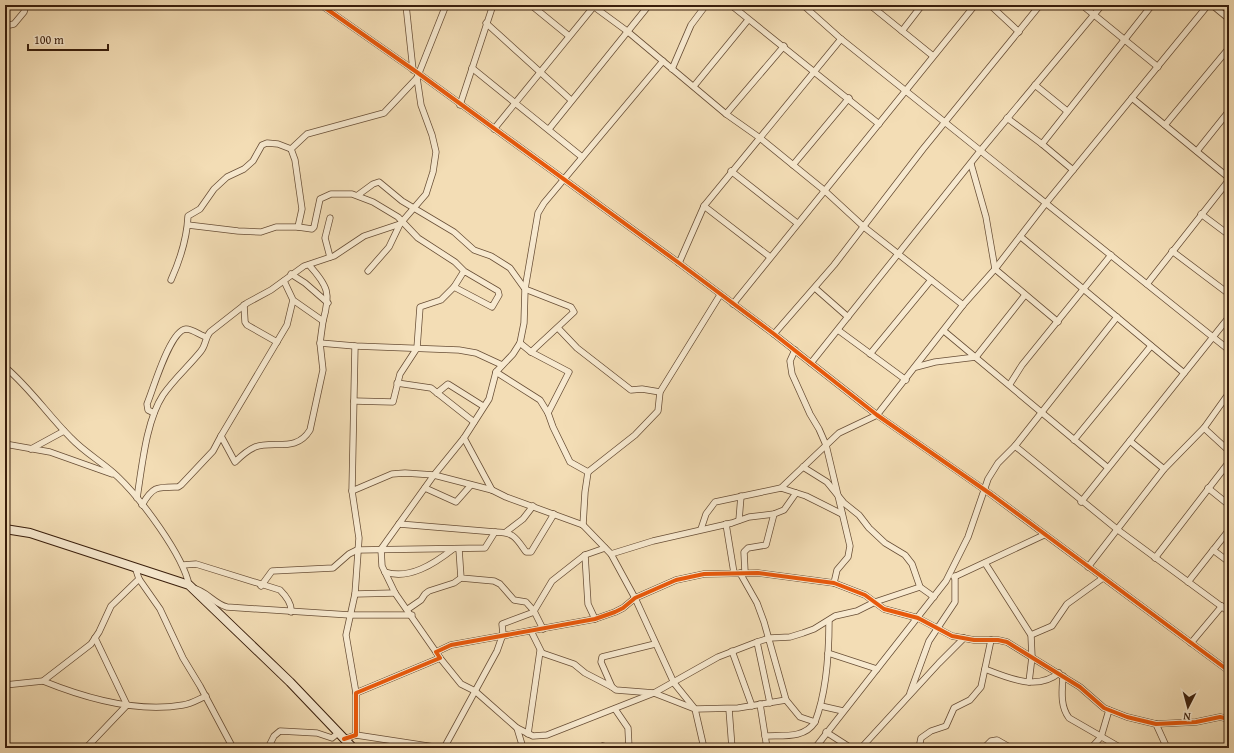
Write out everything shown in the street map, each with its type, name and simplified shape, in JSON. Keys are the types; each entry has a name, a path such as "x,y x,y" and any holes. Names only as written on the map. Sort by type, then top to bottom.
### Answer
{"street":[{"path":"5,26 14,24 24,12 26,5"},
{"path":"321,5 413,70 417,76 494,129 679,263 795,350 877,415 984,489 1229,671"},
{"path":"406,5 413,70"},
{"path":"291,149 307,134 384,113 417,76 446,5"},
{"path":"460,105 493,5"},
{"path":"531,5 538,7 569,36"},
{"path":"549,129 649,5"},
{"path":"672,69 692,25 706,5"},
{"path":"731,5 748,20 784,46 849,98 879,124"},
{"path":"803,5 841,39 907,90 1213,339 1229,350"},
{"path":"810,11 814,5"},
{"path":"870,5 933,56"},
{"path":"902,31 922,5"},
{"path":"733,304 797,223 825,191 975,5"},
{"path":"990,5 1018,32"},
{"path":"774,334 815,288 945,122 1040,5"},
{"path":"1082,5 1158,67"},
{"path":"811,363 1007,118 1102,5"},
{"path":"1042,144 1152,5"},
{"path":"780,488 840,432 877,415 906,380 963,305 995,269 1046,203 1208,5"},
{"path":"1212,5 1229,19"},
{"path":"494,129 594,6 627,31 726,114 760,138 825,191 864,227 963,305"},
{"path":"694,86 748,20"},
{"path":"486,23 571,100"},
{"path":"679,263 704,206 841,39"},
{"path":"726,114 784,46"},
{"path":"1165,125 1229,48"},
{"path":"663,61 544,203 538,213 525,289 524,323 520,343 513,354 496,372 489,399 483,406 464,438 434,475 382,549 381,560 395,593 410,612 440,658 461,684 475,691 517,728 538,737 547,736 654,693 718,657 732,651 770,638 790,637 803,633 829,621 835,616 857,611 875,602 920,587"},
{"path":"472,68 582,157"},
{"path":"368,271 388,247 401,222 426,194 433,172 436,152 421,105 417,76"},
{"path":"1035,85 1068,111"},
{"path":"793,165 849,98"},
{"path":"1132,98 1229,179 1147,284"},
{"path":"1197,152 1229,111"},
{"path":"1007,118 1042,144 1073,170"},
{"path":"170,280 178,267 188,225 188,216 200,209 214,190 227,177 244,169 253,161 262,145 267,143 278,144 291,149 295,160 302,208 298,227"},
{"path":"971,164 986,217 995,269 1058,322"},
{"path":"731,172 797,223"},
{"path":"358,195 373,184 379,182 414,208 454,232 474,250 491,256 510,268 525,289 547,296 574,310 573,315 531,352"},
{"path":"188,225 238,231 262,232 276,227 313,228 320,199 331,194 358,195 386,209 418,238 455,262 464,271 498,291 499,296 492,307 454,287"},
{"path":"704,206 770,257"},
{"path":"1202,214 1229,235"},
{"path":"330,218 324,238 330,257"},
{"path":"137,498 143,456 154,413 163,394 204,348 206,337 219,324 244,304 284,281 291,274 330,257 364,236 401,222"},
{"path":"1021,237 1184,373"},
{"path":"1172,251 1229,294"},
{"path":"1010,384 1022,365 1111,255"},
{"path":"220,436 235,462 256,446 296,442 307,434 315,410 323,370 320,342 323,321 328,303 328,291 323,280 309,265"},
{"path":"354,401 392,403 395,400 400,374 417,348 420,307 441,300 454,287 464,271"},
{"path":"291,274 305,282 328,303"},
{"path":"870,354 931,280"},
{"path":"284,281 293,300 323,321"},
{"path":"815,288 848,317"},
{"path":"583,525 584,492 588,472 635,435 658,411 660,392 720,295"},
{"path":"915,368 935,362 976,357 1025,295"},
{"path":"142,505 152,490 156,488 178,487 181,485 213,452 220,436 287,325 293,300"},
{"path":"244,304 245,322 247,325 277,342"},
{"path":"815,748 826,732 918,618 946,580 968,537 988,479 998,463 1014,446 1117,317"},
{"path":"1081,502 1107,467 1213,339 1229,317"},
{"path":"558,328 577,348 632,390 642,389 660,392"},
{"path":"154,413 148,410 147,404 164,355 179,333 182,330 190,329 206,337"},
{"path":"838,330 906,380"},
{"path":"944,331 1010,384 1040,413 1107,467"},
{"path":"320,342 355,346 468,351 502,365"},
{"path":"520,343 531,352 569,372 548,413"},
{"path":"355,346 352,491 359,538 355,594 346,635 356,693 356,735"},
{"path":"1074,440 1151,346"},
{"path":"795,350 790,361 792,374 826,445 850,546 848,557 837,570 834,583"},
{"path":"5,367 30,389 79,447 118,476 137,498 173,547 183,565 191,586 290,682 353,748"},
{"path":"496,372 540,400 548,413 570,462 588,472"},
{"path":"397,384 431,388 474,422"},
{"path":"437,393 448,384 483,406"},
{"path":"1088,567 1164,469 1204,428 1229,392"},
{"path":"1204,428 1229,451"},
{"path":"31,449 64,431"},
{"path":"464,438 492,490"},
{"path":"1130,441 1164,469"},
{"path":"5,444 50,452 77,463 118,476"},
{"path":"1014,446 1081,502 1229,612"},
{"path":"1155,558 1229,462"},
{"path":"803,467 819,475 877,535 908,558 912,564 920,587 934,597"},
{"path":"352,491 392,474 405,473 434,475 492,490 506,497 583,525 611,554 635,598 674,683 695,710 704,748"},
{"path":"425,488 456,502 471,485"},
{"path":"701,529 706,514 715,502 780,488 806,496 842,514"},
{"path":"1208,488 1229,505"},
{"path":"611,554 653,541 726,524 756,515 774,514 784,510 796,493"},
{"path":"740,496 740,520"},
{"path":"506,532 523,519 533,506"},
{"path":"399,524 506,532 515,537 526,552 531,552 554,514"},
{"path":"740,573 744,552 748,548 766,544 774,514"},
{"path":"726,524 740,573 756,603 770,638 786,700 800,717 815,722"},
{"path":"5,529 30,533 191,586 200,590 222,606 350,616 410,612 429,591 454,583 461,578 498,583 514,600 526,602 534,611 543,629"},
{"path":"1188,582 1229,530"},
{"path":"261,586 272,571 333,568 348,554 357,550 485,548 495,532"},
{"path":"946,580 1044,535"},
{"path":"268,748 274,736 280,730 317,733 332,738 356,735 441,748 497,651 503,634 501,627 505,622 534,611 552,581 585,555 605,548"},
{"path":"385,572 400,575 414,572 456,549"},
{"path":"456,549 461,578"},
{"path":"1213,550 1229,562"},
{"path":"585,555 588,600 595,619"},
{"path":"985,563 1031,636 1032,657 1029,682"},
{"path":"183,565 196,564 261,586 280,590 292,608 291,612"},
{"path":"135,567 139,580 160,609 183,658 206,696 233,748"},
{"path":"436,652 456,644 503,634 531,631 595,619 623,608 635,598 676,580 704,574 772,574 834,583 859,592 891,612 918,618 952,636 1006,642 1061,674 1080,687 1100,706 1109,710 1156,724 1196,722 1220,717 1229,719"},
{"path":"908,698 929,641 955,602 955,576"},
{"path":"1031,636 1052,626 1067,604 1103,578"},
{"path":"43,681 91,644 111,606 139,580"},
{"path":"355,594 395,593"},
{"path":"1191,643 1222,606"},
{"path":"765,736 799,734 810,729 815,722 821,706 828,654 829,621"},
{"path":"528,734 540,651 531,631"},
{"path":"95,638 127,706"},
{"path":"861,748 964,638"},
{"path":"919,748 921,738 932,731 946,726 954,708 970,700 981,687 991,640"},
{"path":"757,642 770,703"},
{"path":"612,687 601,662 602,657 655,644"},
{"path":"540,651 551,657 574,664 585,673 621,692 654,693 695,710 729,709 786,700"},
{"path":"732,651 752,706"},
{"path":"828,654 877,669"},
{"path":"356,693 440,658"},
{"path":"986,669 1017,680 1029,682 1046,680 1061,674"},
{"path":"1061,674 1062,696 1065,712 1069,718 1121,748"},
{"path":"5,685 43,681 65,690 127,706 144,708 180,706 206,696"},
{"path":"760,704 767,748"},
{"path":"86,748 127,706"},
{"path":"821,706 843,711"},
{"path":"615,709 628,728 629,748"},
{"path":"729,709 732,748"},
{"path":"1091,748 1101,736 1109,710"},
{"path":"1156,724 1167,748"},
{"path":"517,728 522,747"},
{"path":"826,732 851,748"},
{"path":"984,748 991,741 997,740 1011,748"}],"cycle path":[{"path":"321,5 418,73 679,263 774,334 877,415 992,495 1229,671"},
{"path":"344,739 356,735 356,693 440,658 436,652 451,645 595,619 615,612 623,608 635,598 676,580 704,574 758,573 834,583 865,595 884,609 918,618 952,636 974,640 998,640 1007,642 1080,687 1104,708 1127,717 1156,724 1196,722 1220,717 1229,719"}]}
